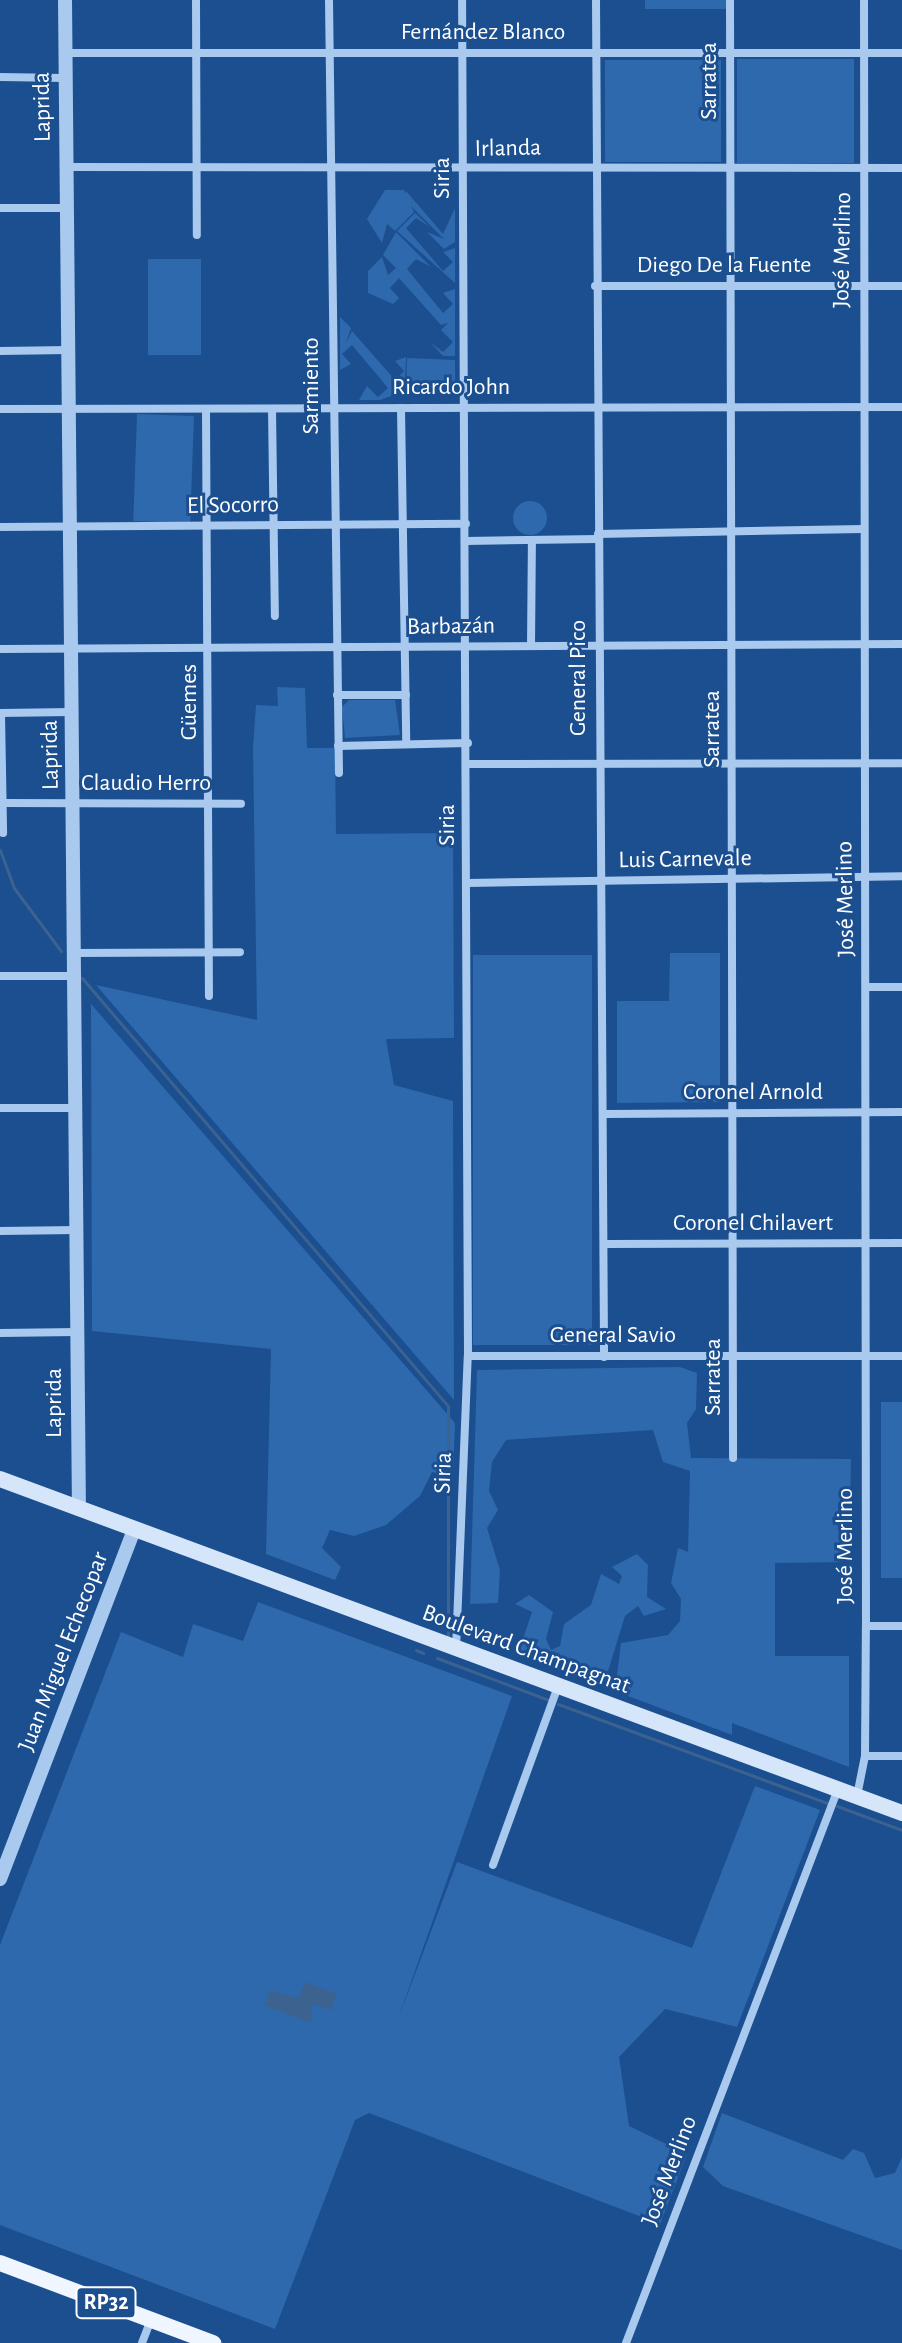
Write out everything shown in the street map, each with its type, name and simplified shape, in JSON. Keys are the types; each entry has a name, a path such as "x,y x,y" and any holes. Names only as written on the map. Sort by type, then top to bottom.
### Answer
{"main road":[{"name":"Boulevard Champagnat","path":"0,1479 902,1813"},
{"name":"RP32","path":"0,2263 213,2343"}],"street":[{"name":"Laprida","path":"65,0 79,1509"},
{"path":"196,0 197,235"},
{"name":"Sarmiento","path":"329,0 339,773"},
{"name":"Siria","path":"456,1650 468,1356 468,646 462,0"},
{"name":"General Pico","path":"596,0 595,286 604,1357"},
{"name":"Sarratea","path":"730,0 727,407 734,763 733,1458"},
{"name":"José Merlino","path":"857,1796 865,1756 866,1626 867,987 862,407 864,0"},
{"name":"Fernández Blanco","path":"64,53 902,53"},
{"path":"0,77 64,78"},
{"name":"Irlanda","path":"67,167 331,170 902,168"},
{"path":"0,208 68,208"},
{"name":"Diego De la Fuente","path":"595,286 902,286"},
{"path":"0,351 70,350"},
{"name":"Ricardo John","path":"0,409 902,407"},
{"path":"401,408 406,744"},
{"name":"Güemes","path":"206,409 210,648 209,996"},
{"path":"272,409 275,616"},
{"name":"El Socorro","path":"0,527 466,524"},
{"path":"466,541 730,530 863,529"},
{"path":"531,646 532,540"},
{"name":"Barbazán","path":"0,649 902,644"},
{"path":"337,695 406,695"},
{"path":"3,833 0,713 72,712"},
{"path":"338,746 468,743"},
{"path":"468,764 902,763"},
{"name":"Claudio Herro","path":"2,797 74,804 241,804"},
{"name":"Luis Carnevale","path":"468,883 902,876"},
{"path":"73,953 240,952"},
{"path":"0,976 73,976"},
{"path":"867,987 902,987"},
{"path":"0,1108 75,1108"},
{"name":"Coronel Arnold","path":"604,1114 902,1112"},
{"path":"0,1231 77,1230"},
{"name":"Coronel Chilavert","path":"604,1244 902,1243"},
{"path":"0,1333 77,1332"},
{"name":"General Savio","path":"468,1356 902,1356"},
{"name":"Juan Miguel Echecopar","path":"0,1879 134,1530"},
{"path":"866,1626 902,1626"},
{"path":"493,1865 558,1686"},
{"path":"865,1756 902,1756"},
{"name":"José Merlino","path":"626,2343 838,1789"},
{"path":"142,2343 151,2320"}],"shaded area":[{"path":"645,0 727,0 727,9 645,9"},
{"path":"737,59 854,59 854,163 737,163"},
{"path":"605,60 721,60 721,162 605,162"},
{"path":"385,190 404,190 414,212 395,231 387,224 382,243 367,219"},
{"path":"406,191 443,234 455,208 455,242 444,249 427,232 444,239 406,201"},
{"path":"415,213 430,227 416,218 406,228 443,271 453,262 443,252 455,248 455,283 397,231"},
{"path":"396,232 431,267 416,259 407,269 443,313 453,304 443,293 455,289 455,356 443,356 430,342 443,352 453,342 441,330 448,323 441,325 399,278 390,288 399,298 393,304 368,293 368,271 382,257 388,275 396,268 383,255"},
{"path":"148,259 201,259 201,355 148,355"},
{"path":"340,317 351,328 346,343 352,331 395,380 404,371 395,361 406,357 402,392 380,400 359,400 367,386 378,397 388,388 352,345 342,354 351,364 340,370"},
{"path":"407,358 455,360 455,385 406,392"},
{"path":"137,414 194,416 190,523 133,521"},
{"path":"530,501 542,506 547,518 542,530 530,535 518,530 513,518 518,506"},
{"path":"277,687 305,688 307,748 335,748 336,834 453,833 454,1038 386,1039 394,1085 453,1101 454,1400 96,985 257,1020 253,748 256,705 278,706"},
{"path":"349,700 395,700 400,735 345,738 342,707"},
{"path":"670,953 720,953 720,1102 617,1103 617,1001 669,1001"},
{"path":"473,955 592,955 592,1345 473,1345"},
{"path":"91,1004 455,1423 453,1477 432,1472 420,1496 386,1525 354,1536 330,1530 322,1548 341,1567 335,1580 266,1554 271,1349 92,1331"},
{"path":"680,1367 697,1373 696,1409 687,1423 691,1458 851,1459 849,1562 775,1563 775,1656 849,1656 849,1767 732,1723 732,1735 615,1691 621,1643 668,1635 680,1621 681,1599 671,1583 678,1548 688,1552 690,1471 663,1462 653,1430 506,1440 492,1462 489,1491 498,1510 487,1528 500,1570 498,1603 470,1604 477,1370"},
{"path":"881,1402 902,1402 902,1578 881,1578"},
{"path":"637,1554 648,1565 647,1597 666,1609 644,1616 638,1606 625,1616 604,1684 519,1651 532,1612 515,1604 529,1595 553,1612 546,1639 551,1650 560,1646 564,1624 591,1605 601,1574 619,1584 622,1576 612,1567"},
{"path":"258,1602 512,1696 397,2022 457,1862 692,1948 755,1786 820,1810 737,2027 665,2009 619,2057 629,2126 687,2154 660,2224 369,2113 355,2120 275,2329 0,2225 0,1945 121,1632 183,1657 193,1624 243,1641"},
{"path":"305,1982 337,1994 331,2010 312,2004 311,2023 264,2005 270,1991 299,1998"},
{"path":"722,2113 843,2160 853,2149 864,2153 875,2178 895,2173 902,2157 902,2250 723,2186 703,2167"}],"waterway":[{"path":"0,850 14,888 61,951"},
{"path":"82,978 448,1406 448,1638"},
{"path":"416,1650 423,1653"},
{"path":"437,1658 549,1700"},
{"path":"558,1704 827,1803"},
{"path":"837,1806 902,1830"}]}
